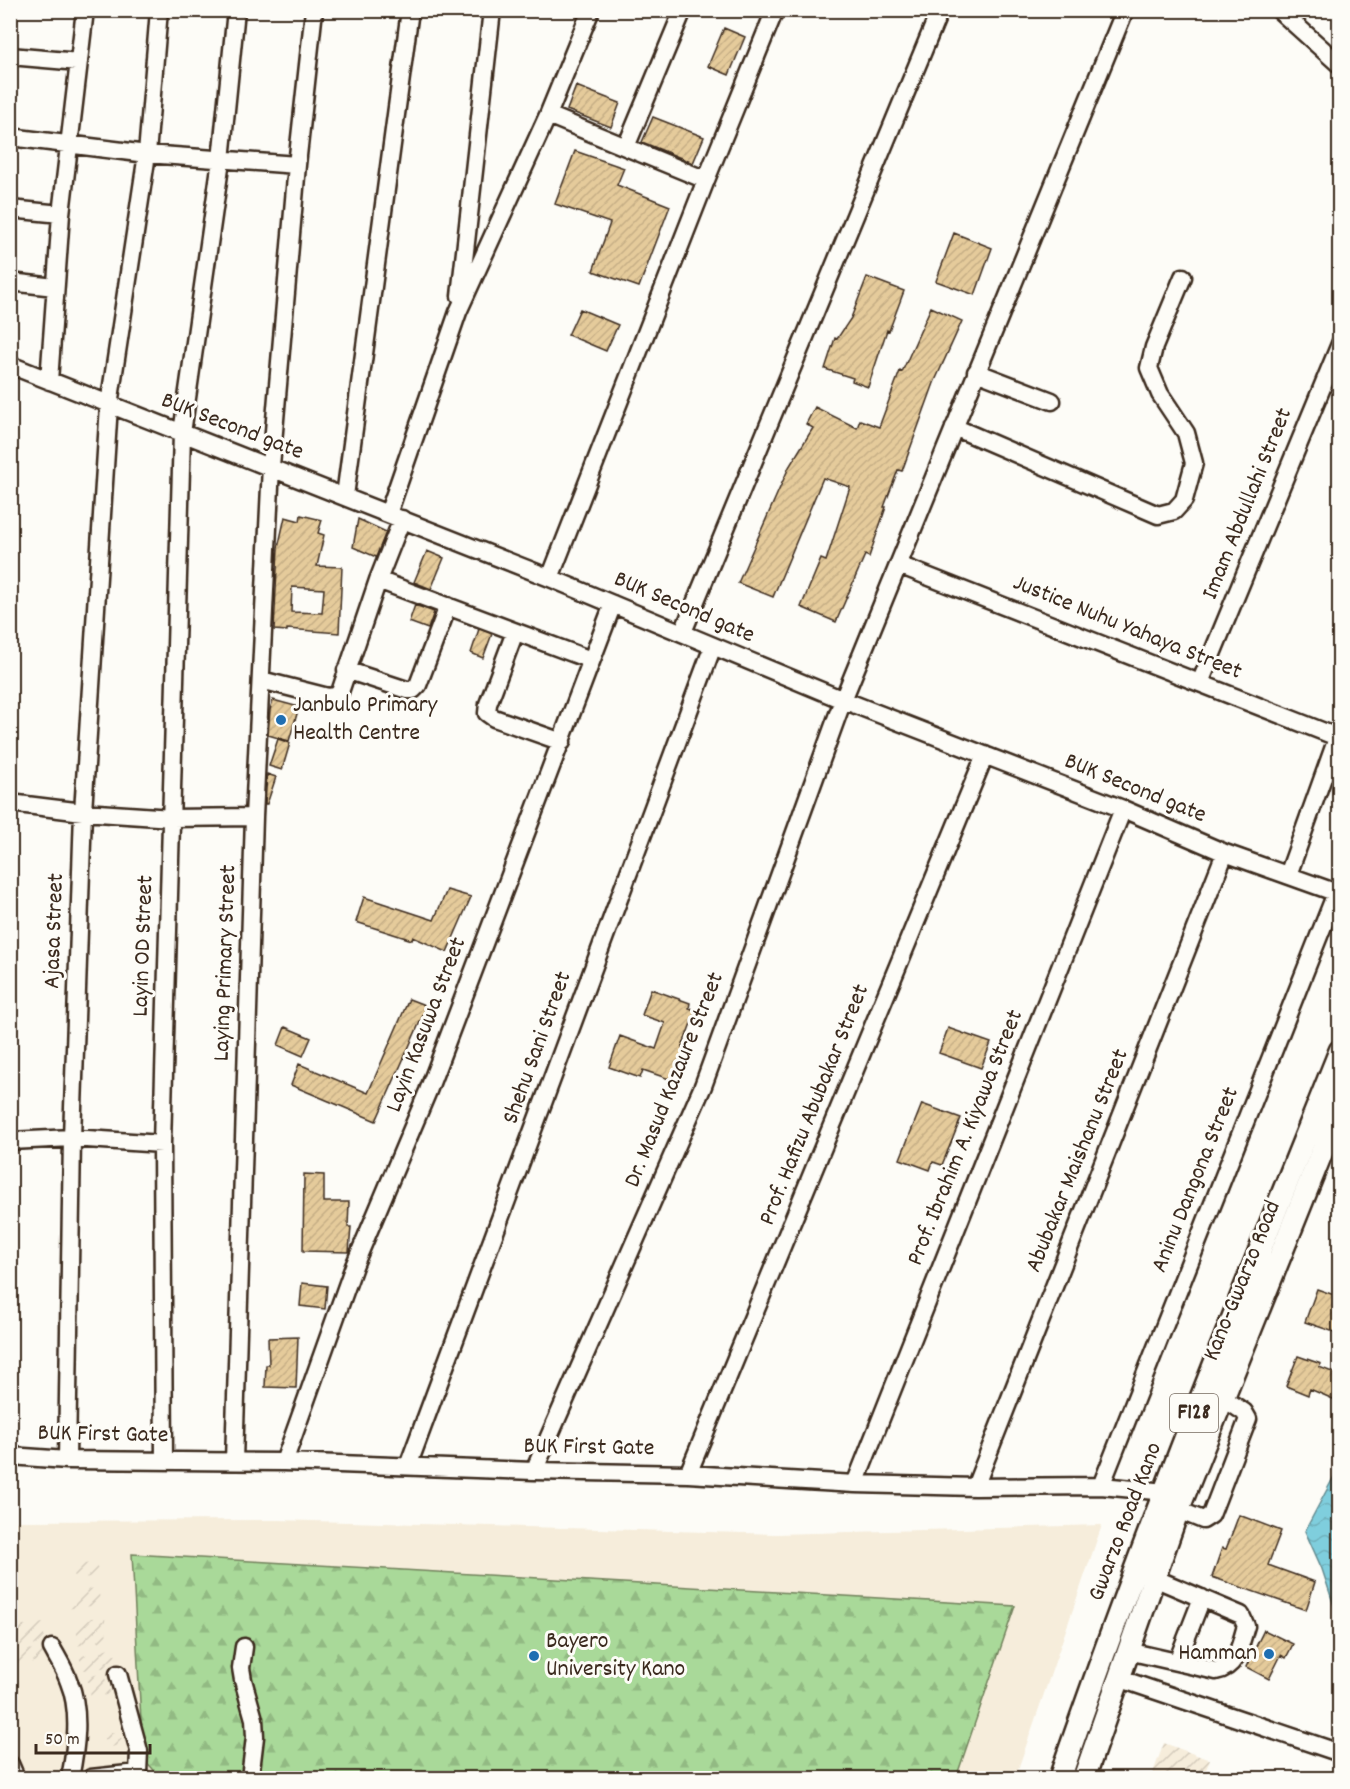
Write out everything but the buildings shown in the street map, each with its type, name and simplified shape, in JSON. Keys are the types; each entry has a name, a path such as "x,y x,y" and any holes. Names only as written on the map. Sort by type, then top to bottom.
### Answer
{"main road":[{"name":"Gwarzo Road Kano","path":"1060,1779 1113,1628 1166,1492 1190,1422 1340,1051"},
{"name":"Kano-Gwarzo Road","path":"1084,1779 1178,1510 1340,1107"}],"street":[{"path":"50,381 61,214 84,10"},
{"name":"Ajasa Street","path":"68,1460 72,1138 83,812 109,405 147,154 159,10"},
{"name":"Layin OD Street","path":"164,1460 162,1144 182,433 221,160 236,10"},
{"name":"Laying Primary Street","path":"234,1461 254,816 271,466 297,165 314,10"},
{"path":"345,496 410,10"},
{"path":"458,312 492,10"},
{"path":"261,680 328,697 336,696 340,692 378,580 395,516 458,312 548,115 591,10"},
{"path":"626,147 683,10"},
{"path":"550,578 706,180 776,10"},
{"path":"683,632 940,10"},
{"name":"Dr. Masud Kazaure Street","path":"534,1471 702,1086 843,700 1125,10"},
{"path":"1279,10 1340,65"},
{"path":"10,56 79,62"},
{"path":"548,115 706,180"},
{"path":"10,137 147,154 297,165"},
{"path":"10,209 61,214"},
{"path":"954,427 1158,515 1174,511 1184,500 1194,463 1186,433 1160,394 1149,368 1154,347 1183,277"},
{"path":"10,282 55,287"},
{"name":"Imam Abdullahi Street","path":"1200,683 1340,344"},
{"name":"BUK Second gate","path":"10,365 271,466 550,578 843,700 1123,809 1225,853 1338,893"},
{"path":"976,372 1052,401"},
{"name":"Justice Nuhu Yahaya Street","path":"899,565 1200,683 1338,734"},
{"path":"378,580 591,660"},
{"name":"Layin Kasuwa Street","path":"284,1462 354,1266 428,1091 613,604"},
{"path":"346,670 413,690 418,685 448,606"},
{"path":"515,632 488,704 487,713 494,718 562,742"},
{"name":"Shehu Sani Street","path":"408,1466 713,646"},
{"path":"1288,875 1338,734"},
{"name":"Prof. Hafizu Abubakar Street","path":"688,1473 986,755"},
{"path":"10,803 83,812 172,818 254,816"},
{"name":"Prof. Ibrahim A. Kiyawa Street","path":"855,1484 1123,809"},
{"name":"Abubakar Maishanu Street","path":"975,1487 1225,853"},
{"name":"Aninu Dangona Street","path":"1101,1486 1338,893"},
{"path":"10,1141 72,1138 162,1144"},
{"path":"1178,1510 1203,1520 1211,1515 1248,1419 1244,1412 1223,1398"},
{"name":"BUK First Gate","path":"10,1456 68,1460 284,1462 534,1471 688,1473 855,1484 975,1487 1101,1486 1166,1492"},
{"path":"1128,1651 1216,1671 1229,1667 1234,1661 1246,1626 1241,1615 1154,1578"},
{"path":"1177,1662 1202,1598"},
{"path":"244,1647 241,1668 254,1719 255,1737 250,1779"},
{"path":"52,1648 69,1680 76,1710 74,1757 70,1779"},
{"path":"91,1779 140,1776 139,1750 118,1674"},
{"path":"1118,1678 1340,1752"},
{"path":"10,1764 16,1779"}],"shaded area":[{"name":"Bayero University Kano","path":"277,1520 776,1534 1102,1525 1015,1778 11,1778 10,1521"},
{"path":"96,1562 99,1575 75,1580 73,1566"},
{"path":"98,1588 101,1605 65,1609 78,1590"},
{"path":"105,1617 107,1640 76,1646 78,1619"},
{"path":"43,1623 45,1644 11,1647 10,1628"},
{"path":"46,1647 48,1659 14,1666 15,1652"},
{"path":"112,1647 120,1666 84,1670 79,1657"},
{"path":"103,1673 111,1694 91,1698 87,1677"},
{"path":"118,1731 124,1744 107,1748 104,1735"},
{"path":"1164,1743 1210,1760 1205,1772 1226,1778 1151,1778"}],"green space":[{"name":"Bayero University Kano","path":"132,1554 1015,1606 956,1778 161,1778 143,1758"}],"water":[{"path":"1339,1467 1340,1621 1322,1569 1305,1531"}],"place":[{"name":"Janbulo Primary Health Centre","path":"281,720"},
{"name":"Hamman","path":"1269,1654"},
{"name":"Bayero University Kano","path":"534,1656"}]}
